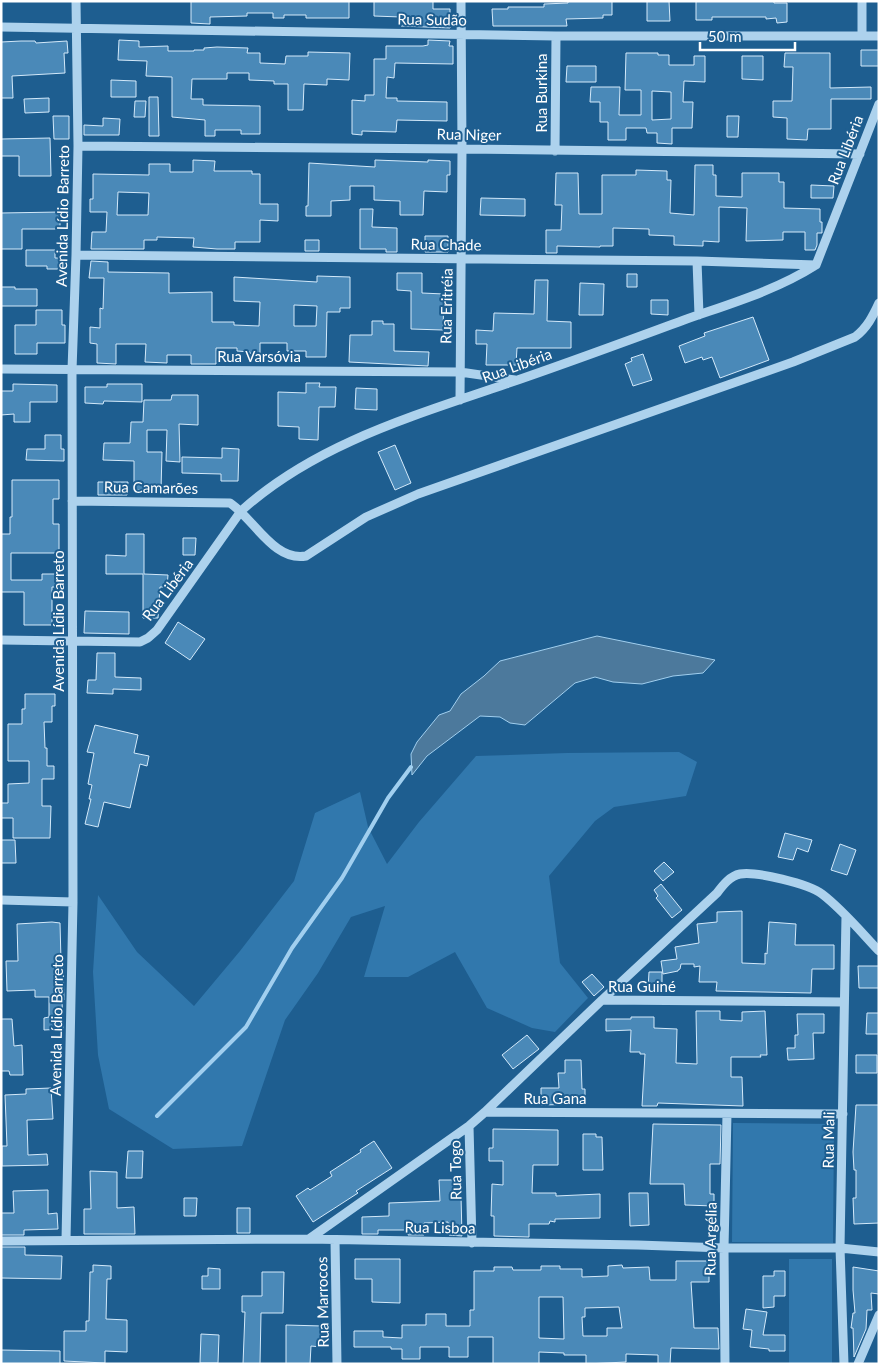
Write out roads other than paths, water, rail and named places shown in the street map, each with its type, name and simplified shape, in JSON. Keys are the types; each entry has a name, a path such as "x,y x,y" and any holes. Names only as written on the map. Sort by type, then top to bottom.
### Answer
{"street":[{"name":"Avenida Lídio Barreto","path":"66,1240 73,902 72,370 78,146 76,1"},
{"name":"Rua Eritréia","path":"460,1 462,149 460,400"},
{"path":"862,1 862,36"},
{"name":"Rua Sudão","path":"1,27 556,36 879,36"},
{"name":"Rua Burkina","path":"555,151 556,36"},
{"name":"Rua Libéria","path":"72,641 130,643 140,642 148,638 157,630 241,511 266,490 339,446 515,380 777,287 816,265 879,104"},
{"name":"Rua Niger","path":"78,146 860,154"},
{"name":"Rua Chade","path":"76,255 697,261 816,265"},
{"path":"697,261 698,315"},
{"path":"241,511 274,548 289,556 306,556 366,518 418,494 774,368 855,336 863,331 879,303"},
{"name":"Rua Varsóvia","path":"1,369 460,372 515,380"},
{"name":"Rua Camarões","path":"72,501 230,504 241,511"},
{"path":"1,640 72,641"},
{"path":"602,1000 717,893 726,882 732,877 741,874 756,874 811,888 821,893 879,951"},
{"path":"1,900 73,902"},
{"name":"Rua Mali","path":"844,1364 840,1248 846,916"},
{"name":"Rua Guiné","path":"486,1112 602,1000 844,1002"},
{"path":"309,1240 486,1112"},
{"name":"Rua Gana","path":"486,1112 843,1114"},
{"name":"Rua Argélia","path":"725,1364 724,1248 727,1114"},
{"name":"Rua Togo","path":"469,1126 472,1243"},
{"name":"Rua Lisboa","path":"1,1241 336,1240 724,1248 840,1248 879,1252"},
{"name":"Rua Marrocos","path":"336,1240 337,1364"},
{"path":"858,1364 879,1315"}],"waterway":[{"path":"157,1116 246,1027 292,948 342,878 388,798 411,767"}]}
